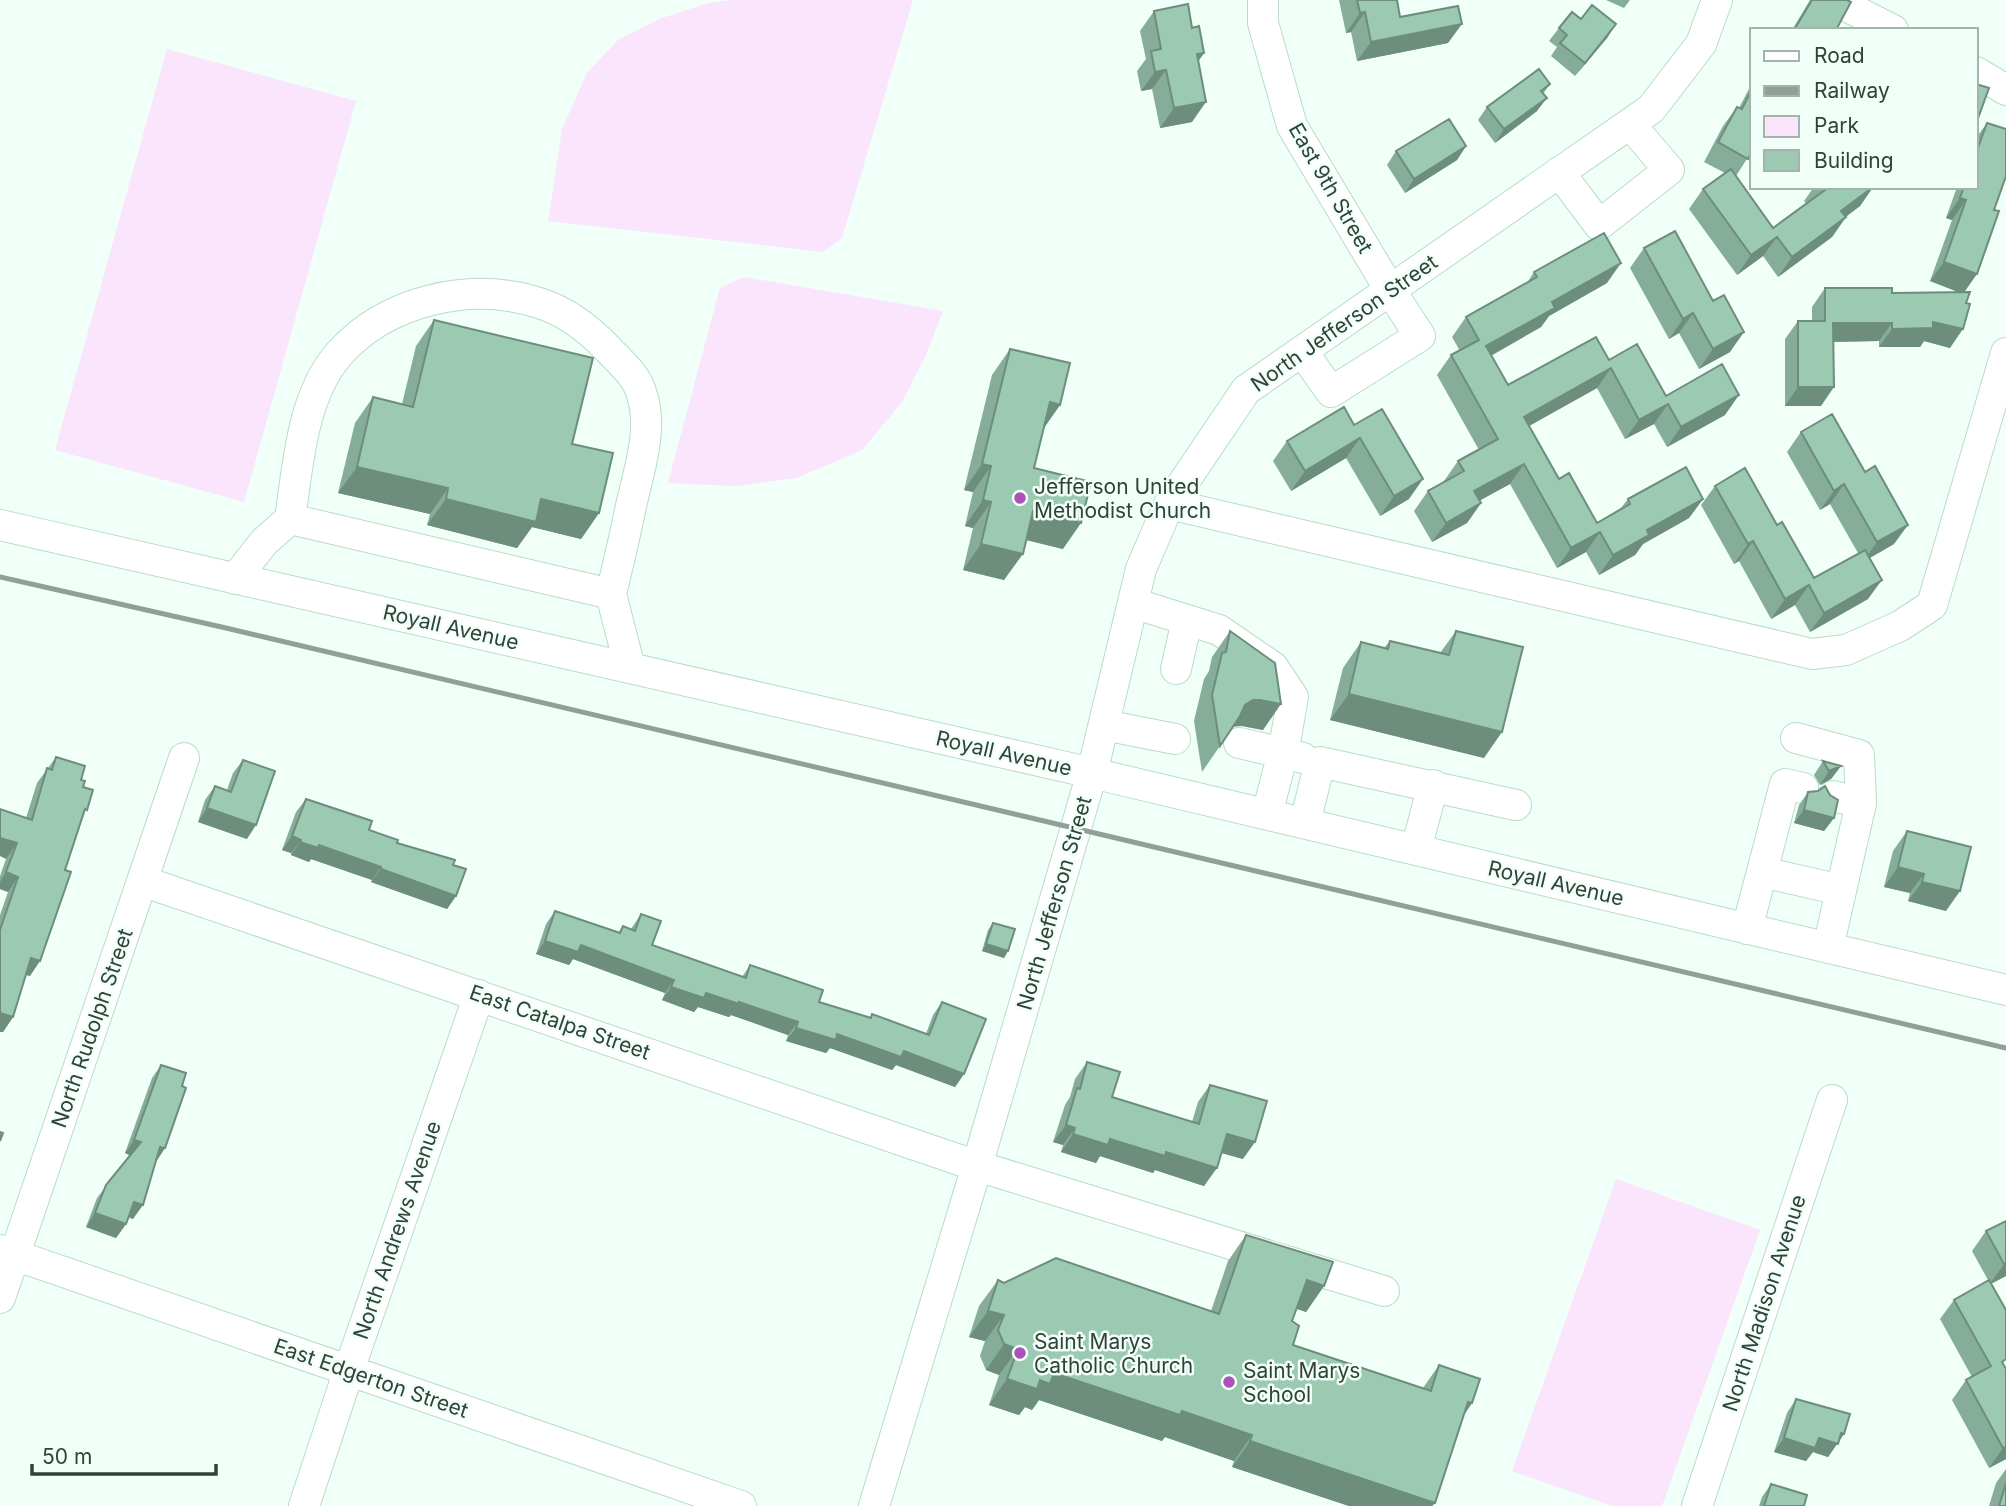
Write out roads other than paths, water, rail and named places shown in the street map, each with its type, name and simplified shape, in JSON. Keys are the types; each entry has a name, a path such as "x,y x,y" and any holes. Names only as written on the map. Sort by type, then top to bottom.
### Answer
{"street":[{"name":"East 9th Street","path":"1263,0 1264,23 1292,126 1420,336 1331,392 1302,351"},
{"name":"North Jefferson Street","path":"874,1506 1092,773 1141,569 1169,504 1246,390 1651,109 1701,44 1717,0"},
{"path":"1834,0 1889,28"},
{"path":"1978,73 2006,90"},
{"path":"1559,172 1599,225 1669,170 1630,124"},
{"path":"236,579 264,542 290,519 299,454 313,398 339,354 382,319 411,306 472,295 500,296 539,303 582,326 627,369 641,391 646,416 644,450 611,594 631,668"},
{"path":"1169,504 1812,654 1846,650 1900,626 1932,605 2006,352"},
{"path":"290,519 611,594"},
{"name":"Royall Avenue","path":"0,525 1092,773 2006,990"},
{"path":"1133,603 1219,630 1273,667 1293,698 1283,753 1267,814"},
{"path":"1177,668 1187,620"},
{"path":"1104,725 1175,739"},
{"path":"1796,738 1859,755 1847,799 1841,890 1828,948"},
{"path":"1239,743 1516,804"},
{"name":"North Rudolph Street","path":"0,1298 8,1252 184,758"},
{"path":"1305,823 1320,762"},
{"path":"1747,929 1785,784 1803,788"},
{"path":"1416,850 1433,785"},
{"path":"1762,872 1841,890"},
{"name":"East Catalpa Street","path":"142,881 977,1166 1384,1291"},
{"name":"North Andrews Avenue","path":"304,1506 479,995"},
{"name":"North Madison Avenue","path":"1697,1506 1832,1100"},
{"name":"East Edgerton Street","path":"8,1252 741,1506"}],"railway":[{"path":"0,577 2006,1048"}],"place":[{"name":"Jefferson United Methodist Church","path":"1020,498"},
{"name":"Saint Marys Catholic Church","path":"1020,1353"},
{"name":"Saint Marys School","path":"1229,1382"}]}
